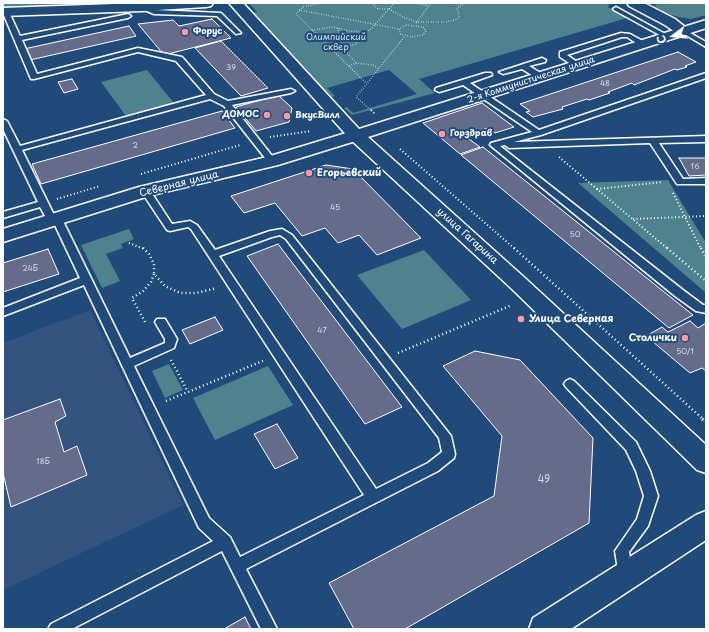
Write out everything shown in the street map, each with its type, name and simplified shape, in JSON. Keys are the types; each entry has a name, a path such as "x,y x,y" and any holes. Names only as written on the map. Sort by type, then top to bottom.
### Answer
{"street":[{"path":"5,12 206,3"},
{"name":"улица Гагарина","path":"236,3 356,135 519,284 706,462"},
{"path":"639,4 683,31"},
{"name":"2-я Коммунистическая улица","path":"356,135 706,24"},
{"name":"Северная улица","path":"3,236 146,191 272,161 356,135"},
{"path":"544,629 706,524"}],"lane":[{"path":"142,7 154,12 219,14 238,33"},
{"path":"616,9 668,37"},
{"path":"5,12 34,77 138,50 179,59 211,96 227,104 272,161"},
{"path":"18,39 128,16"},
{"path":"683,31 706,45"},
{"path":"503,72 542,60"},
{"path":"523,66 541,77"},
{"path":"439,90 488,75"},
{"path":"494,145 538,133 706,75"},
{"path":"464,82 538,133"},
{"path":"227,104 291,91"},
{"path":"17,149 211,96"},
{"path":"3,121 43,203 54,220 86,280 204,523 225,542 269,629"},
{"path":"494,145 545,145 706,139"},
{"path":"653,141 680,182 706,181"},
{"path":"494,145 679,293 700,308 706,309"},
{"path":"146,191 167,226 170,228 190,224 194,227 373,497"},
{"path":"3,215 43,203"},
{"path":"212,255 270,234 282,232 289,237 445,436 449,454 433,467 237,566"},
{"path":"3,312 86,280"},
{"path":"127,364 164,349 170,345 170,339 161,322"},
{"path":"570,384 631,446 643,471 651,496 643,522 622,551 626,576"},
{"path":"56,629 225,542"}],"path":[{"path":"321,3 303,7 296,14 366,83"},
{"path":"372,3 378,9 389,9 403,17 417,22 433,23 454,21 459,16 457,8 465,3"},
{"path":"312,30 338,28 366,32 376,24 394,3"},
{"path":"414,3 429,6"},
{"path":"414,25 431,3"},
{"path":"299,10 399,29 406,25 414,25 425,29 425,33 416,37 405,36 400,34 399,29"},
{"path":"338,28 339,35 335,40 336,44 343,48 356,63"},
{"path":"343,48 356,44 360,40 359,32"},
{"path":"376,115 356,97 405,36"},
{"path":"349,66 356,63 373,65 378,68"},
{"path":"134,176 256,140 311,131"},
{"path":"545,145 706,282"},
{"path":"397,146 543,274 706,422"},
{"path":"597,189 667,181 680,182"},
{"path":"667,181 706,258"},
{"path":"43,203 104,185"},
{"path":"632,219 706,216"},
{"path":"129,243 142,247 149,254 154,264 154,274 150,282 143,291 132,298 148,327 161,322"},
{"path":"154,274 164,286 180,293 196,293 211,290 230,283"},
{"path":"384,359 512,305"},
{"path":"164,349 188,392"},
{"path":"166,401 278,354"}],"shaded area":[{"path":"90,310 183,505 3,590 3,343"}],"green space":[{"path":"3,3 117,3 118,5 3,11"},
{"name":"Олимпийский сквер","path":"249,3 610,3 608,7 627,18 419,79 435,93 352,115 344,108 347,107 353,113 417,94 389,70 327,88 335,96 332,97 247,15 257,12"},
{"path":"660,3 706,3 706,15 691,19 679,17 668,14 654,6"},
{"path":"147,70 174,103 126,116 101,82"},
{"path":"668,180 706,243 706,293 578,183"},
{"path":"129,229 134,239 121,244 123,248 106,254 120,281 102,288 81,245"},
{"path":"424,250 471,300 402,329 357,275"},
{"path":"169,364 183,390 165,398 152,371"},
{"path":"268,366 293,405 215,440 193,398"}],"building":[{"name":"Форус","path":"212,19 231,38 164,55 138,24 173,20 179,26"},
{"path":"129,26 136,36 30,60 24,49"},
{"path":"221,41 268,88 241,96 195,48"},
{"path":"678,52 696,62 685,66 687,67 677,70 675,69 634,85 632,83 608,92 610,93 562,107 563,109 533,117 526,112 530,111 520,104"},
{"path":"72,79 78,89 64,93 58,82"},
{"name":"ДОМОС","path":"278,95 292,108 289,122 256,131 236,107"},
{"path":"482,103 514,127 495,133 488,128 465,136 480,147 460,154 423,123"},
{"path":"222,111 235,128 41,184 32,164"},
{"path":"483,147 693,315 669,328 461,155"},
{"path":"679,158 706,158 706,175 689,176"},
{"path":"326,165 353,169 421,238 377,255 359,235 338,243 325,228 302,236 275,203 244,213 231,196"},
{"path":"278,244 402,407 365,424 247,256"},
{"path":"48,249 59,274 3,292 3,263"},
{"path":"215,317 223,330 190,344 182,330"},
{"path":"690,321 698,328 706,323 706,371 702,368 690,373 646,336 662,327 668,332"},
{"path":"475,351 520,360 593,438 589,523 405,629 354,629 329,583 494,496 502,436 443,366"},
{"path":"60,399 66,416 55,422 64,452 77,446 87,475 11,507 3,473 3,420"},
{"path":"277,424 298,458 275,469 254,434"},
{"path":"245,617 251,629 224,629"}],"place":[{"name":"Форус","path":"185,32"},
{"name":"ДОМОС","path":"267,115"},
{"name":"ВкусВилл","path":"287,116"},
{"name":"Горздрав","path":"442,134"},
{"name":"Егорьевский","path":"309,173"},
{"name":"Улица Северная","path":"521,319"},
{"name":"Столички","path":"685,338"}]}
